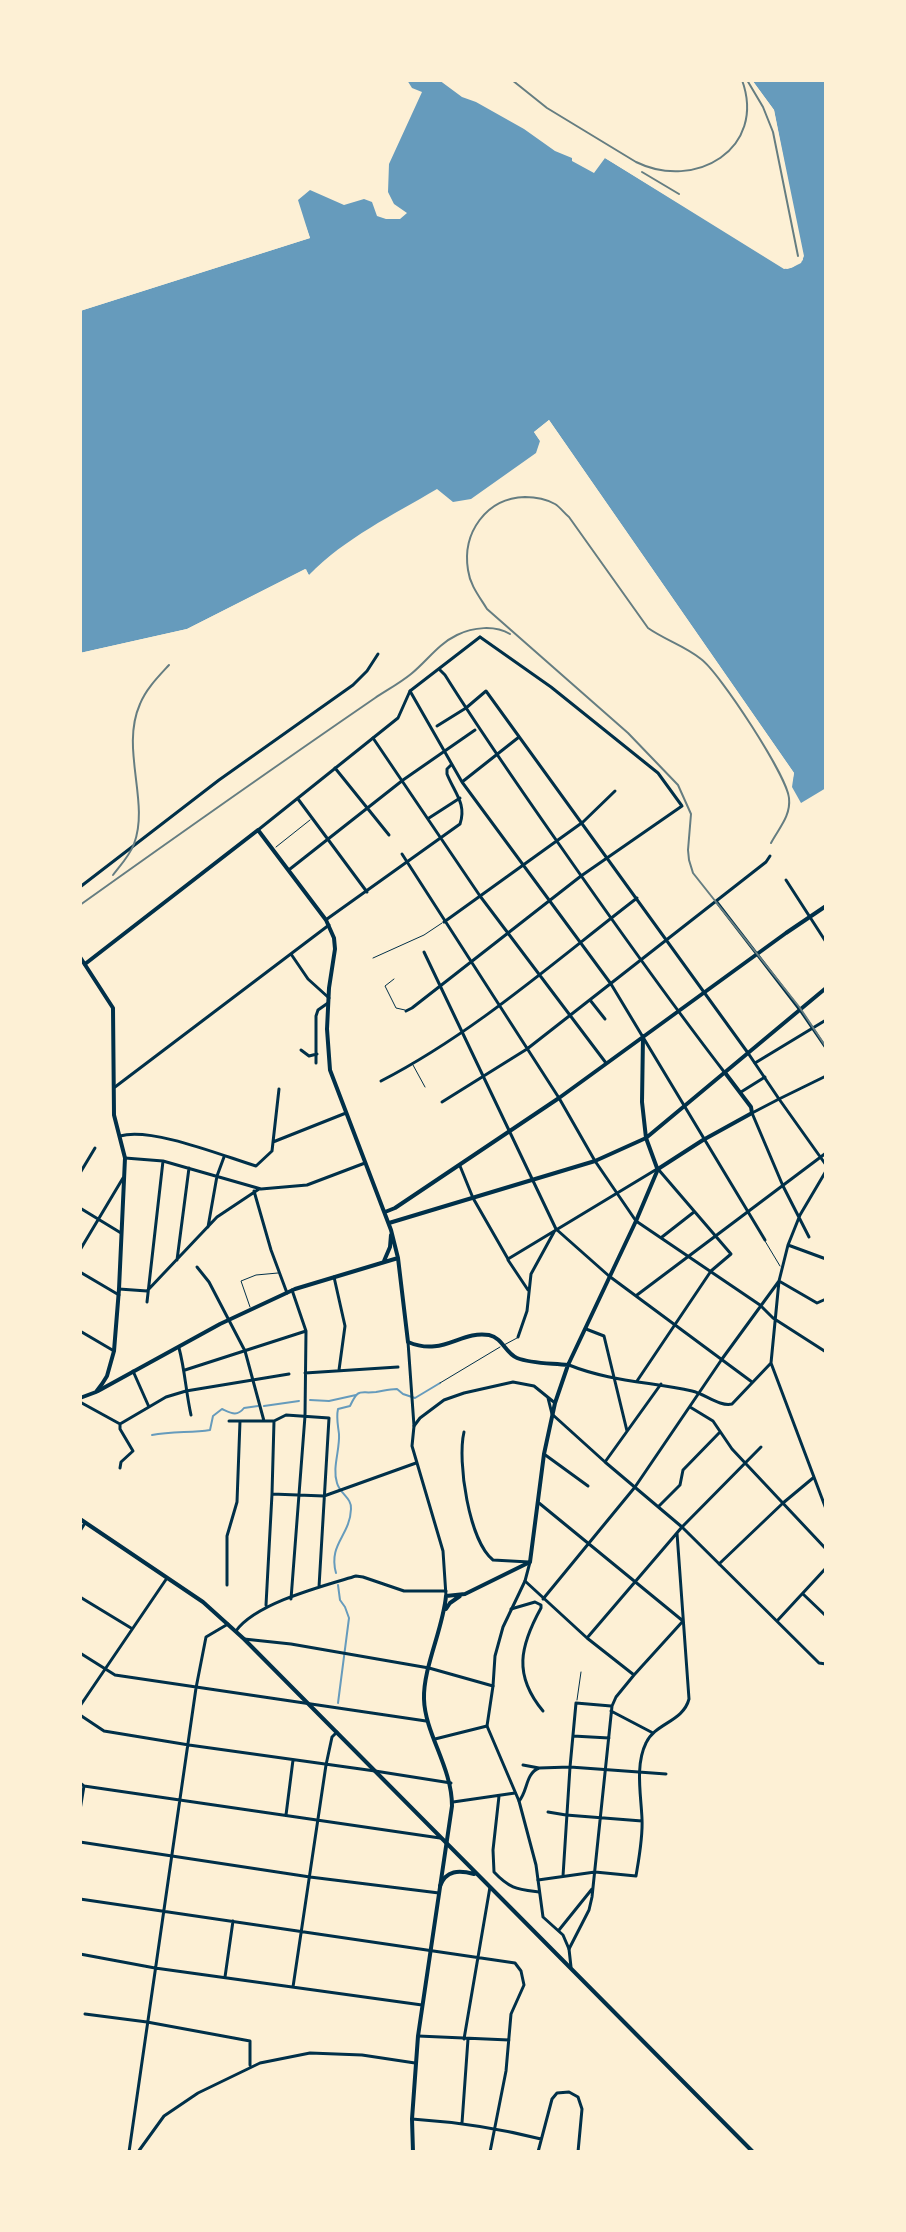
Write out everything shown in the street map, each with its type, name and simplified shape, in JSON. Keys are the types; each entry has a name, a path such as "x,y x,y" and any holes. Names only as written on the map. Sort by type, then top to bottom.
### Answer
{"main road":[{"path":"85,964 258,830 327,923 334,938 328,1000 330,1070 392,1232 408,1342 443,1346 478,1335 491,1336 515,1358 568,1365"},
{"path":"385,1212 460,1166 559,1098 826,906"},
{"path":"80,957 113,1008 114,1115 125,1158 114,1351 107,1376 96,1392"},
{"path":"389,1223 595,1161 646,1138 826,988"},
{"path":"643,1036 642,1102 646,1138 658,1169"},
{"path":"445,1611 450,1603 465,1594 530,1562 544,1454 555,1403 568,1365 658,1169 752,1113 741,1092 725,1073"},
{"path":"382,1263 390,1247 393,1228 401,1219"},
{"path":"81,1400 229,1320 290,1291 398,1258"},
{"path":"82,1521 203,1602 236,1631 753,2152"},
{"path":"413,2152 412,2119 418,2036 453,1802 451,1783 428,1722 424,1699 445,1611 446,1594 465,1594"},
{"path":"440,1886 449,1873 477,1874"}],"street":[{"path":"258,830 398,718 410,691 480,637 551,687 658,773 682,806 581,876 406,1011"},
{"path":"80,887 219,780 353,685 378,654"},
{"path":"440,670 611,919 725,1073"},
{"path":"410,691 462,782 611,984 765,1240"},
{"path":"437,726 486,691 667,938 826,1165"},
{"path":"288,871 403,780 475,730"},
{"path":"462,782 519,737"},
{"path":"373,738 480,896 606,1063"},
{"path":"114,1087 460,824 463,804 447,774 451,765"},
{"path":"335,768 389,835"},
{"path":"444,922 583,822 615,791"},
{"path":"297,798 367,892"},
{"path":"428,819 460,798"},
{"path":"402,854 636,1221 826,1352"},
{"path":"442,1102 527,1049 770,856"},
{"path":"786,880 826,942"},
{"path":"381,1081 413,1065 462,1033 637,898"},
{"path":"716,901 826,1048"},
{"path":"424,952 556,1229 609,1276 752,1382"},
{"path":"291,954 308,979 328,1000 316,1016 316,1063"},
{"path":"590,1000 605,1019"},
{"path":"755,1063 826,1020"},
{"path":"301,1050 309,1056 317,1054"},
{"path":"809,1237 752,1113 826,1076"},
{"path":"741,1092 765,1077"},
{"path":"120,1136 130,1133 156,1136 256,1166 270,1155 279,1089"},
{"path":"273,1142 346,1113"},
{"path":"80,1173 95,1148"},
{"path":"636,1295 826,1153"},
{"path":"208,1227 217,1176 224,1157"},
{"path":"125,1158 163,1161 261,1189"},
{"path":"147,1302 163,1161"},
{"path":"80,1272 119,1292 147,1291 217,1217 254,1191 307,1185 366,1162"},
{"path":"460,1166 473,1198 528,1290"},
{"path":"177,1260 189,1168"},
{"path":"508,1259 658,1169 731,1254 711,1271 637,1381"},
{"path":"826,1171 800,1215 788,1245 773,1318 771,1363 826,1509"},
{"path":"80,1250 125,1174"},
{"path":"254,1191 278,1273 290,1291 306,1331 305,1416 291,1599"},
{"path":"80,1208 122,1233"},
{"path":"661,1237 694,1212"},
{"path":"518,1337 527,1311 534,1265 556,1229"},
{"path":"788,1245 826,1259"},
{"path":"197,1267 209,1282 245,1351 264,1421"},
{"path":"334,1277 345,1326 339,1370"},
{"path":"779,1281 817,1303 826,1299"},
{"path":"543,1599 635,1487 779,1281"},
{"path":"585,1328 604,1336 627,1431"},
{"path":"185,1370 306,1331"},
{"path":"80,1338 82,1332 114,1351"},
{"path":"236,1631 266,1606 356,1576 404,1591 446,1594 443,1551 412,1446 414,1426 408,1342"},
{"path":"178,1347 185,1370 191,1415"},
{"path":"568,1365 591,1374 699,1393 730,1405 771,1363"},
{"path":"305,1373 398,1367"},
{"path":"133,1371 149,1407"},
{"path":"120,1424 166,1397 186,1391 289,1374"},
{"path":"414,1426 444,1400 513,1382 534,1386 555,1403"},
{"path":"605,1462 661,1384"},
{"path":"548,1398 552,1414 682,1527 824,1664"},
{"path":"81,1400 120,1424"},
{"path":"690,1407 713,1421 745,1463 826,1549"},
{"path":"229,1421 274,1421 286,1415 329,1418 319,1587"},
{"path":"227,1585 227,1536 237,1502 240,1421"},
{"path":"266,1606 274,1421"},
{"path":"120,1424 121,1432 133,1451 121,1462 120,1468"},
{"path":"464,1432 464,1490 477,1537 493,1560 530,1562 525,1581 503,1627 495,1656 487,1726 519,1801 538,1880 543,1917 559,1930 569,1949 573,1971"},
{"path":"659,1506 680,1485 683,1470 720,1432"},
{"path":"587,1638 682,1527 761,1447"},
{"path":"544,1454 588,1486"},
{"path":"272,1494 324,1496 416,1463"},
{"path":"719,1564 813,1478"},
{"path":"539,1503 683,1621"},
{"path":"80,1531 82,1521"},
{"path":"538,1880 595,1872 636,1876 642,1821 639,1794 644,1746 653,1733 680,1715 689,1699 677,1533"},
{"path":"777,1621 826,1568"},
{"path":"80,1706 167,1578"},
{"path":"525,1581 587,1638 634,1675"},
{"path":"803,1594 826,1616"},
{"path":"80,1597 132,1628"},
{"path":"511,1609 535,1602 541,1605 527,1636 522,1669 530,1693 543,1711"},
{"path":"561,1959 589,1910 594,1887 612,1708 616,1697 683,1621"},
{"path":"129,2152 196,1688 206,1637 228,1624"},
{"path":"244,1639 429,1668 493,1686"},
{"path":"80,1653 115,1675 428,1722"},
{"path":"563,1876 576,1703 612,1708 653,1733"},
{"path":"80,1715 104,1731 451,1783"},
{"path":"435,1739 487,1726"},
{"path":"293,1987 326,1765 332,1737 337,1732"},
{"path":"573,1736 609,1738"},
{"path":"286,1815 293,1760"},
{"path":"523,1765 666,1774"},
{"path":"519,1801 531,1774 539,1768"},
{"path":"80,1810 82,1785 440,1838"},
{"path":"453,1802 515,1793"},
{"path":"499,1796 493,1850 494,1872 508,1886 539,1892"},
{"path":"548,1812 642,1821"},
{"path":"80,1842 439,1893"},
{"path":"462,2123 466,2039 490,1887"},
{"path":"559,1930 594,1887"},
{"path":"80,1899 515,1963 521,1971 522,1992 511,2014 490,2152"},
{"path":"225,1977 233,1921"},
{"path":"80,1954 155,1968 422,2005"},
{"path":"85,2014 250,2041 250,2066"},
{"path":"418,2036 509,2040"},
{"path":"138,2152 164,2116 198,2093 250,2066 289,2055 310,2053 362,2055 415,2063"},
{"path":"538,2152 552,2099 557,2093 574,2093 582,2109 578,2152"},
{"path":"412,2119 496,2128 541,2139"}],"lane":[{"path":"273,849 312,819"},
{"path":"373,958 424,935 444,922"},
{"path":"394,979 385,986 396,1008 406,1011"},
{"path":"413,1065 425,1087"},
{"path":"765,1240 780,1266"},
{"path":"251,1309 241,1281 256,1275 278,1273"},
{"path":"440,1383 518,1337"},
{"path":"576,1703 581,1672"}],"water":[{"path":"407,80 439,80 462,97 524,129 594,173 605,158 787,269 803,260 774,110 752,80 826,80 826,788 801,803 792,787 794,773 549,420 534,432 540,441 536,453 471,499 453,502 437,489 354,538 309,575 305,569 187,629 80,653 80,311 310,238 298,200 310,190 344,205 364,199 372,202 377,216 400,219 407,213 394,204 388,192 389,164 422,92 412,88"}],"pier":[{"path":"748,80 752,80 774,110 804,256 801,263 791,268 784,269 605,158 608,154 785,265 792,264 800,256 770,112"},
{"path":"306,227 310,238 80,311 80,307 305,236 303,228"},
{"path":"549,420 794,773 790,791 790,774 548,426 539,433 544,440 543,445 534,432"},
{"path":"306,569 310,578 304,574 188,633 80,657 80,653 187,629"}],"waterway":[{"path":"336,1573 335,1555 351,1509 336,1477 338,1409 350,1406 360,1393 397,1389 415,1398 440,1383"},
{"path":"310,1400 329,1401 356,1395"},
{"path":"264,1406 299,1401"},
{"path":"152,1435 210,1430 213,1416 222,1409 236,1413 258,1406"},
{"path":"338,1585 340,1600 349,1618 338,1703"}],"railway":[{"path":"512,80 547,108 636,162 659,170 681,171 702,167 720,158 735,144 744,126 747,105 742,80"},
{"path":"747,80 773,132 798,256"},
{"path":"642,172 679,194"},
{"path":"771,843 788,811 789,798 785,786 751,726 710,668 695,654 648,628 569,517 557,505 525,497 511,499 488,511 473,531 467,556 469,575 478,595 487,609 628,733 678,785 691,814 688,850 693,873 800,1008 826,1047"},
{"path":"80,905 407,677 450,639 463,632 484,628 510,634"},
{"path":"113,875 132,848 138,828 133,739 135,721 146,693 169,665"}]}
